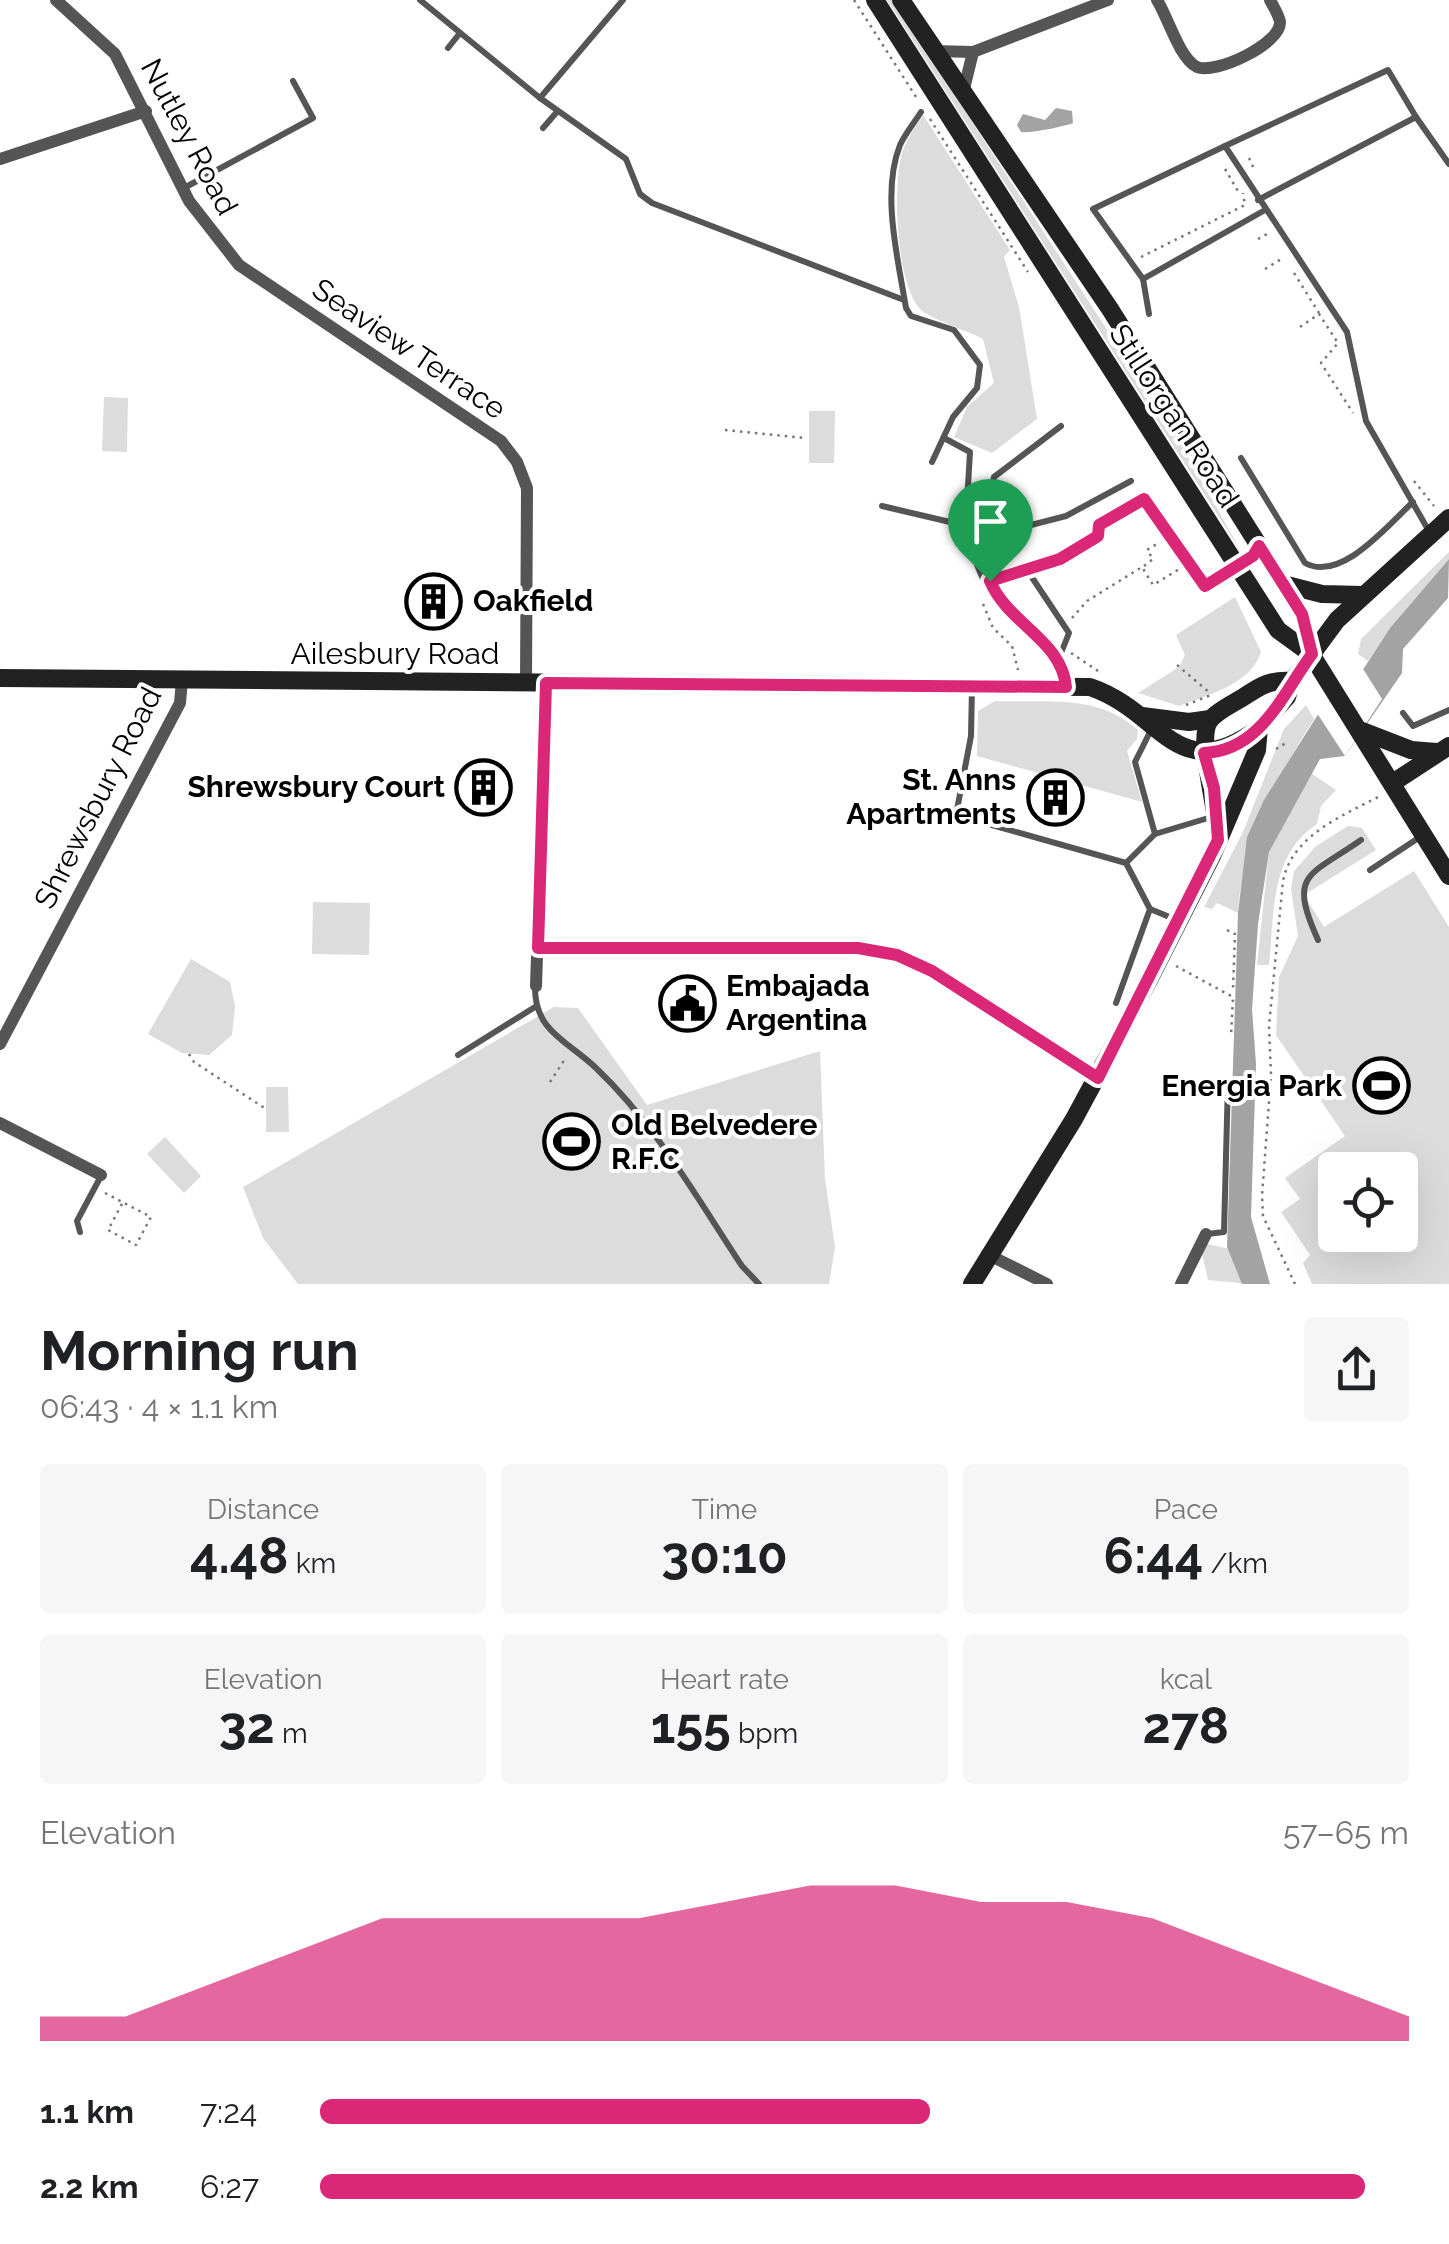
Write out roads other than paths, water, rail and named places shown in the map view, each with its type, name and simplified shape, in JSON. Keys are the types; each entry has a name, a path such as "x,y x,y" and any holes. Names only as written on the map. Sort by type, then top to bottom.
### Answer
{"main road":[{"name":"Stillorgan Road","path":"875,0 1278,630 1312,654"},
{"name":"Stillorgan Road","path":"901,0 1110,309 1284,584 1302,614 1312,654"},
{"path":"1204,753 1230,749 1260,728 1287,697 1292,681 1312,654 1364,596 1449,518"},
{"path":"1238,566 1259,546"},
{"path":"1284,584 1322,594 1364,596"},
{"path":"1312,654 1449,876"},
{"name":"Ailesbury Road","path":"0,678 1066,687 1106,693 1147,722 1204,753"},
{"path":"1218,840 1204,753 1204,732 1210,719 1274,680 1292,681"},
{"name":"Ailesbury Road","path":"1147,722 1210,719"},
{"path":"972,1284 1098,1078 1218,840 1256,750 1260,728"},
{"path":"1361,731 1411,750 1443,749"},
{"path":"1394,782 1443,749"}],"street":[{"name":"Nutley Road","path":"56,0 115,54 184,188 213,236 233,258"},
{"path":"934,50 973,52 1104,0"},
{"path":"1157,0 1189,61 1200,69 1215,69 1268,44 1276,35 1280,22 1270,0"},
{"path":"963,94 973,52"},
{"path":"0,159 146,111"},
{"name":"Seaview Terrace","path":"233,258 501,442 517,462 527,488 526,682"},
{"path":"967,504 968,526 1006,612 1059,658 1066,687"},
{"name":"Shrewsbury Road","path":"0,1044 180,703 182,680"},
{"path":"536,986 546,683"},
{"path":"538,948 858,948 897,955 932,971 1098,1078"},
{"path":"0,1123 98,1181"},
{"path":"1181,1284 1206,1234"},
{"path":"987,1254 1046,1284"}],"lane":[{"path":"420,0 556,112 626,159 640,194 652,203 904,300"},
{"path":"540,98 622,0"},
{"path":"448,48 460,33"},
{"path":"1148,314 1143,279 1093,209 1388,70 1449,164"},
{"path":"184,188 312,118 293,81"},
{"path":"543,128 556,112"},
{"path":"920,112 900,146 894,184 895,240 904,300 910,316 954,330 980,364 977,388 953,417 932,462"},
{"path":"1258,200 1416,117"},
{"path":"1224,146 1264,210 1329,298 1347,332 1366,421 1431,534"},
{"path":"1143,279 1264,210"},
{"path":"996,534 989,499 994,477 1061,426"},
{"path":"944,438 970,452 967,504"},
{"path":"1241,458 1305,563 1313,568 1334,567 1413,502"},
{"path":"974,542 1066,516 1130,481"},
{"path":"990,581 1060,559 1098,536 1099,525 1144,499 1205,586 1238,566"},
{"path":"882,506 968,526"},
{"path":"1025,567 1069,633 1059,658"},
{"path":"972,686 972,736 956,815 1126,863 1150,909 1179,921"},
{"path":"1403,712 1413,726 1449,710"},
{"path":"1147,722 1135,762 1155,834"},
{"path":"1126,863 1155,834 1217,816"},
{"path":"1370,870 1424,834"},
{"path":"1318,940 1302,905 1302,888 1307,878 1361,840"},
{"path":"1116,1003 1150,909"},
{"path":"536,986 535,1007 551,1033 595,1066 650,1127 742,1266 759,1284"},
{"path":"458,1056 535,1007"},
{"path":"1206,1234 1224,1232 1228,1080"},
{"path":"80,1232 76,1221 98,1181"}],"place":[{"name":"Oakfield","path":"434,601"},
{"name":"Shrewsbury Court","path":"484,787"},
{"name":"St. Anns Apartments","path":"1055,797"},
{"name":"Embajada Argentina","path":"687,1003"},
{"name":"Energia Park","path":"1381,1086"},
{"name":"Old Belvedere R.F.C","path":"572,1142"}]}
